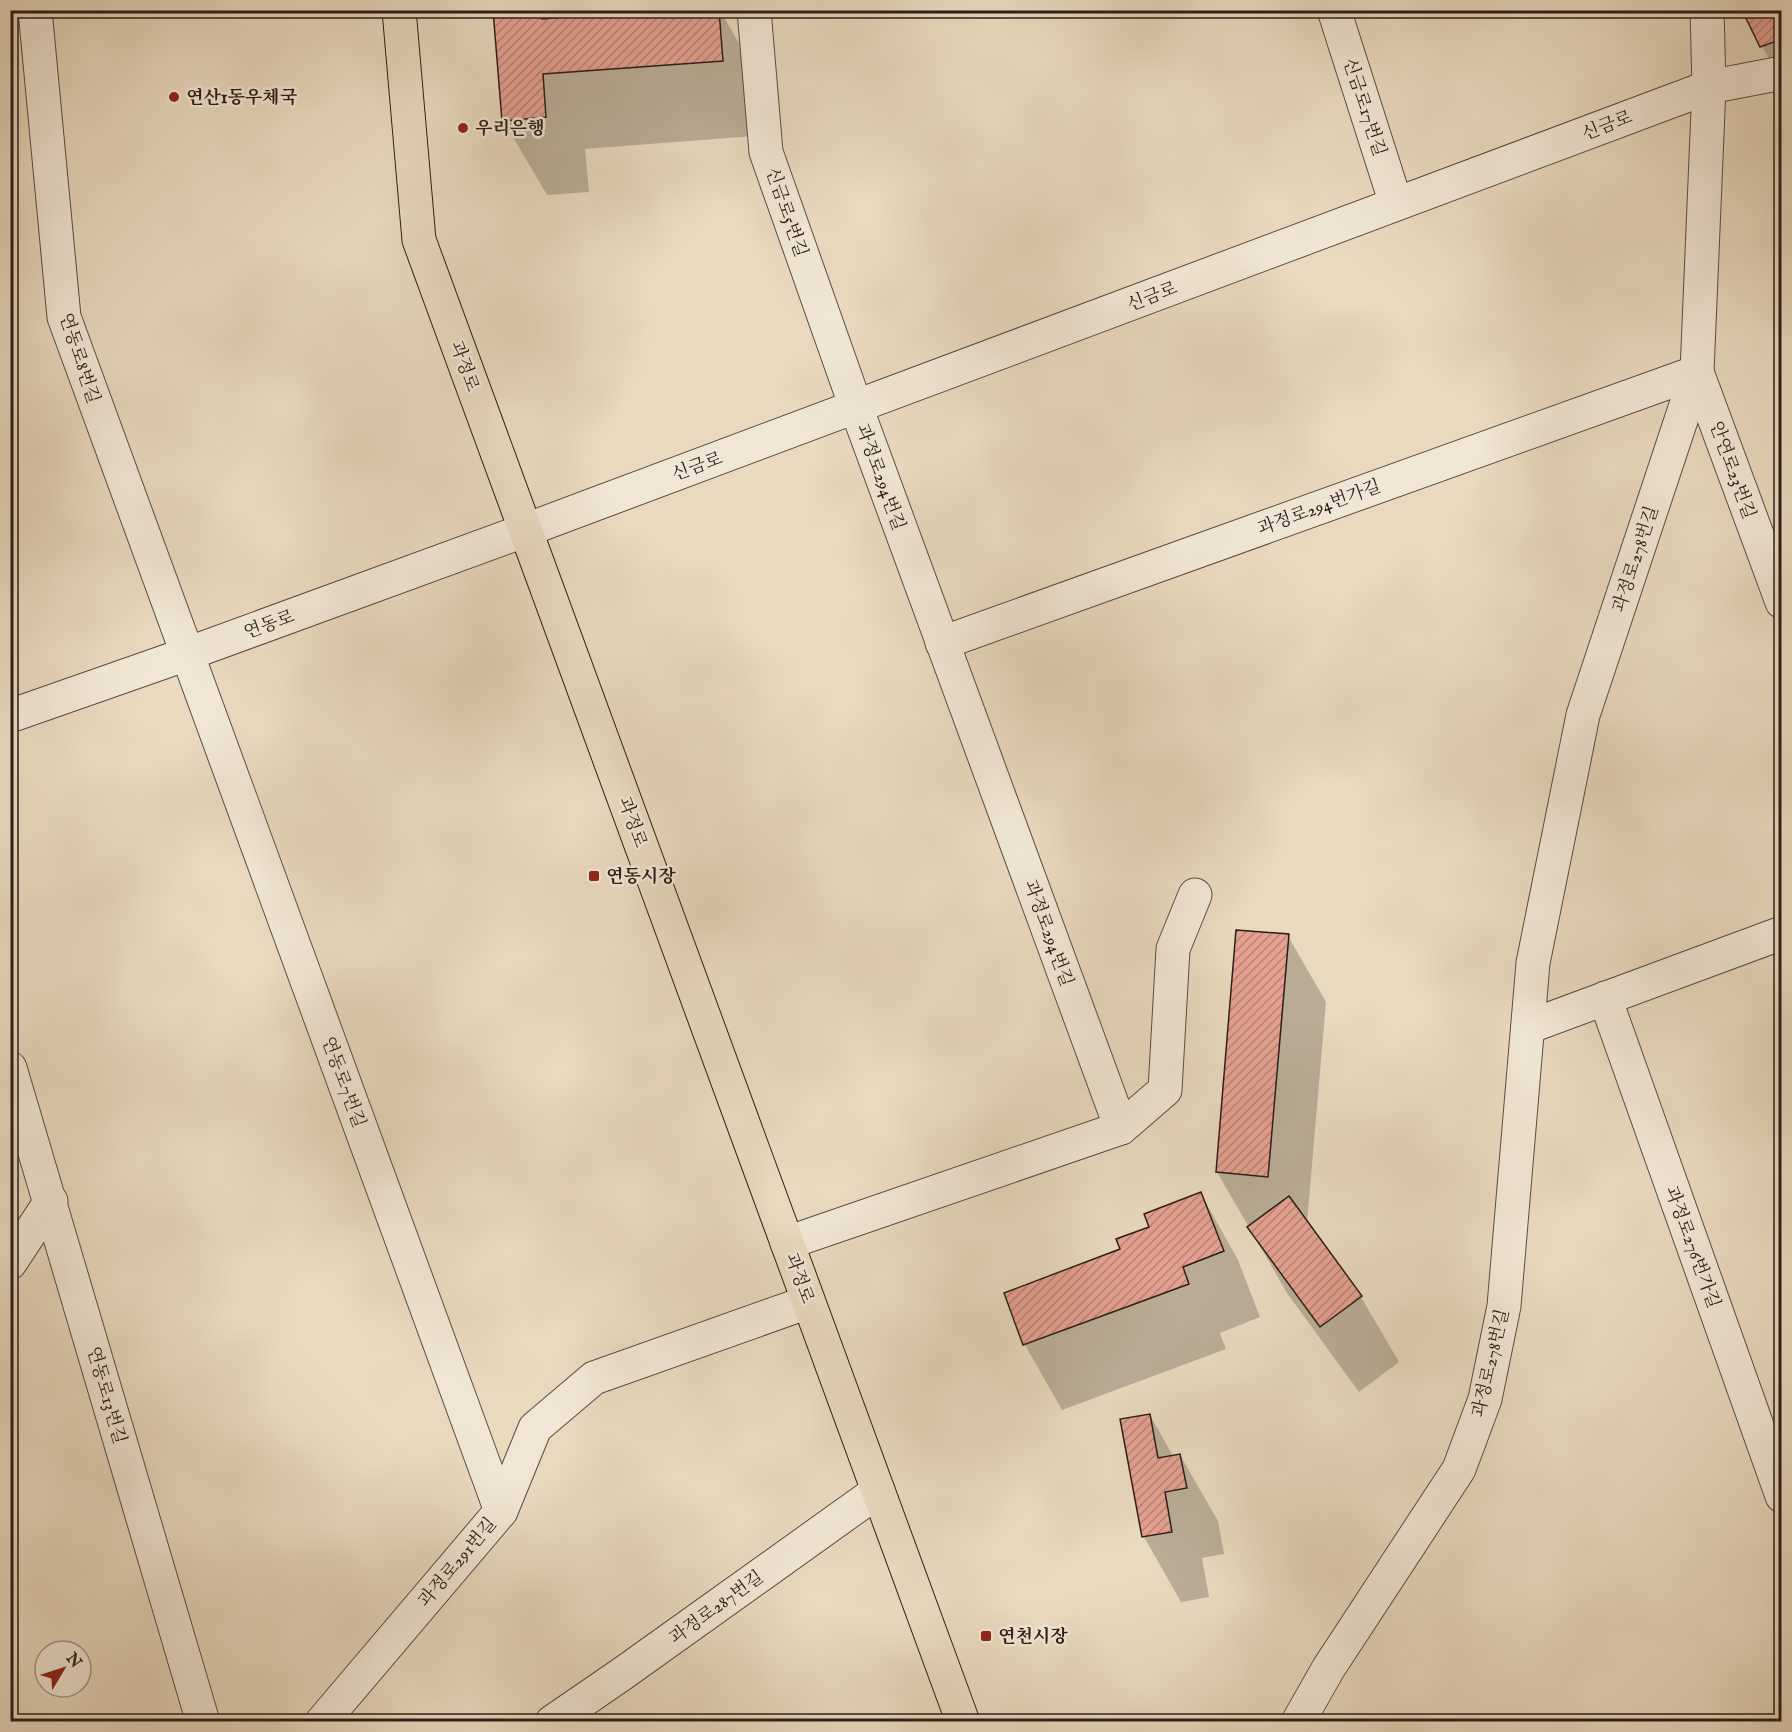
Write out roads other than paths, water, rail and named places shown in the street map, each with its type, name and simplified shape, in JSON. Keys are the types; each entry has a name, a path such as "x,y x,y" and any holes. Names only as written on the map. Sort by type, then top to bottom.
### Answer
{"main road":[{"name":"과정로","path":"399,10 419,240 963,1722"}],"street":[{"name":"연동로8번길","path":"35,10 64,317 187,654"},
{"name":"신금로5번길","path":"754,10 766,152 856,407"},
{"name":"신금로17번길","path":"1334,10 1396,204"},
{"name":"과정로278번길","path":"1298,1722 1328,1669 1460,1469 1485,1399 1504,1306 1533,963 1583,716 1697,372 1709,87 1707,10"},
{"name":"신금로","path":"526,530 1709,87 1782,73"},
{"name":"안연로23번길","path":"1697,372 1782,602"},
{"name":"과정로294번가길","path":"942,643 1697,372"},
{"name":"과정로294번길","path":"856,407 1121,1128"},
{"name":"연동로","path":"10,716 526,530"},
{"name":"연동로7번길","path":"187,654 501,1511"},
{"path":"787,1243 1121,1128 1165,1090 1173,949 1195,895"},
{"path":"1528,1027 1782,933"},
{"name":"과정로276번가길","path":"1605,998 1782,1496"},
{"name":"연동로13번길","path":"12,1081 51,1202 203,1722"},
{"path":"10,1263 51,1202"},
{"name":"과정로291번길","path":"322,1722 501,1511 535,1428 594,1378 808,1302"},
{"name":"과정로287번길","path":"552,1722 878,1491"}],"place":[{"name":"연산1동우체국","path":"174,97"},
{"name":"우리은행","path":"463,128"},
{"name":"연동시장","path":"594,876"},
{"name":"연천시장","path":"986,1636"}]}
